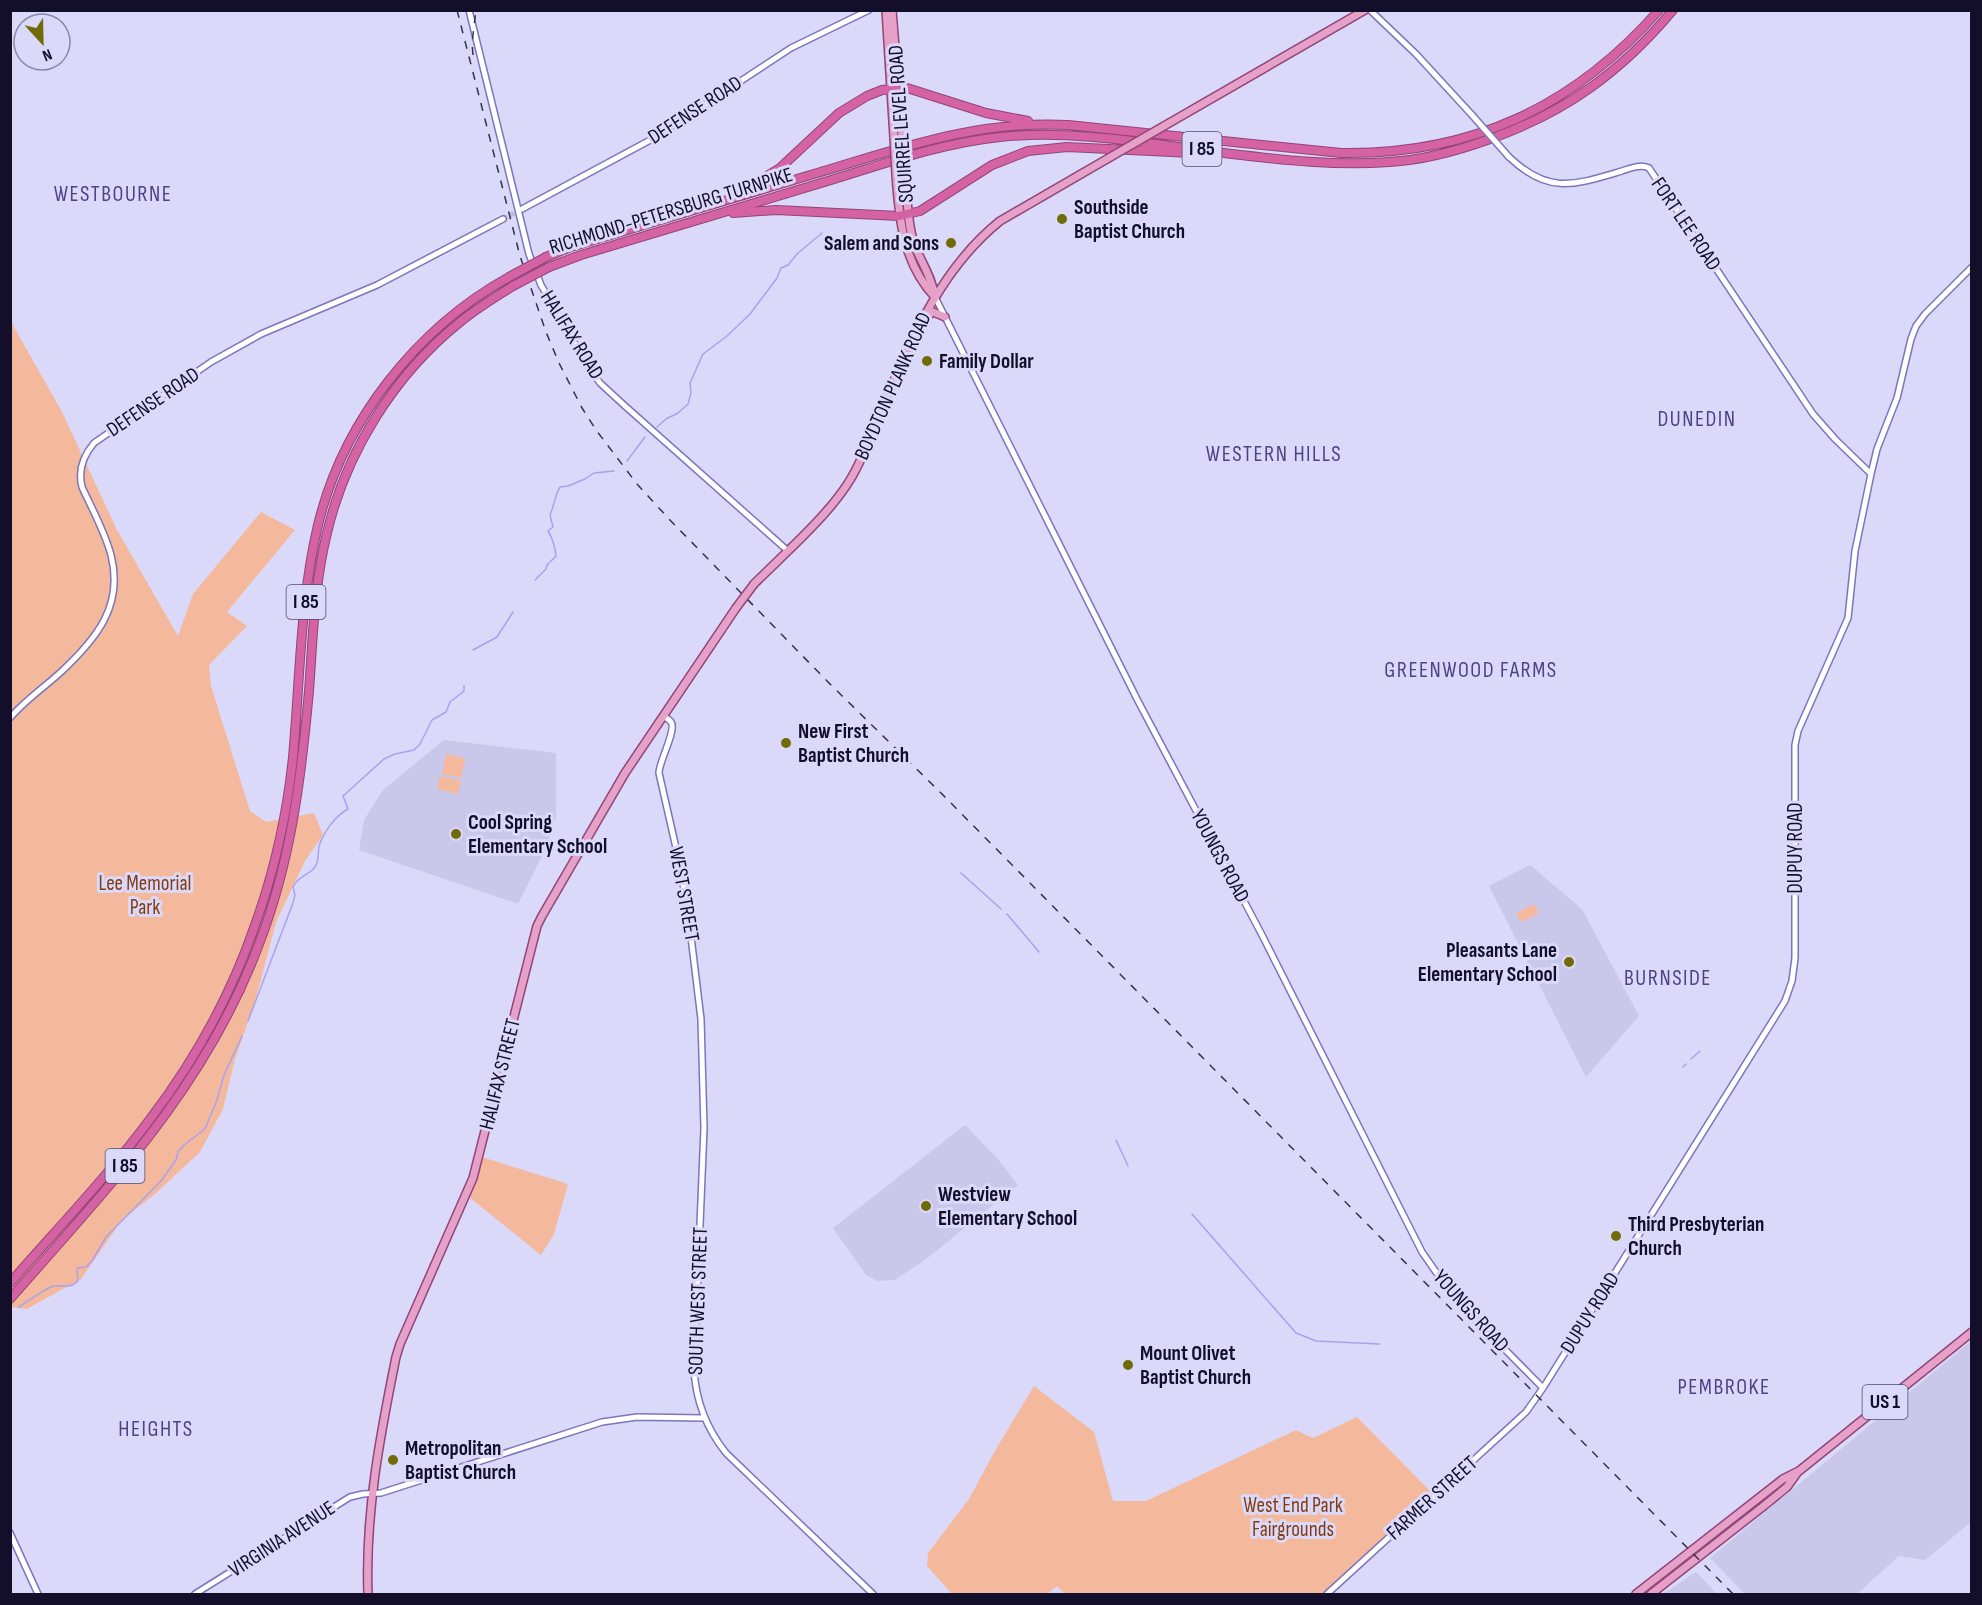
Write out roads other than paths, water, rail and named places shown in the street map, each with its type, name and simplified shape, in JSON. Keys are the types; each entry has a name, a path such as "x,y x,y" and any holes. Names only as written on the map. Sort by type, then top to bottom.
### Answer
{"highway":[{"name":"RICHMOND-PETERSBURG TURNPIKE","path":"10,1282 141,1131 187,1067 229,991 255,926 280,838 286,808 309,569 319,521 335,475 359,425 390,379 413,352 468,303 509,277 546,257 571,247 943,136 1009,125 1051,124 1105,128 1341,153 1383,152 1426,147 1498,126 1552,101 1606,64 1628,45 1659,10"},
{"name":"RICHMOND-PETERSBURG TURNPIKE","path":"10,1299 160,1123 195,1073 236,1000 268,920 292,832 302,763 319,575 327,532 339,492 368,431 390,397 412,369 459,323 513,286 549,267 581,255 920,153 989,138 1024,134 1057,135 1188,147 1230,154 1367,163 1418,159 1467,148 1537,121 1585,93 1625,62 1673,10"},
{"path":"720,202 754,185 780,168 832,119 851,105 876,92 894,88 932,95 996,115 1051,124"},
{"path":"696,221 764,210 904,215 926,208 992,165 1015,155 1039,149 1067,147 1230,154"}],"main road":[{"name":"SQUIRREL LEVEL ROAD","path":"886,10 894,88 902,135 905,172 904,215"},
{"name":"SQUIRREL LEVEL ROAD","path":"892,10 896,174 904,215 932,282 935,297"},
{"name":"BOYDTON PLANK ROAD","path":"745,596 836,499 850,480 921,321 957,264 987,232 1010,214 1365,10"},
{"path":"921,321 933,312 945,317"},
{"name":"HALIFAX STREET","path":"368,1594 372,1494 396,1357 473,1177 537,926 630,765 745,596"},
{"name":"US 1","path":"1636,1594 1783,1479 1799,1471 1971,1332"},
{"name":"US 1","path":"1651,1594 1766,1505 1787,1487 1799,1471"}],"street":[{"name":"HALIFAX ROAD","path":"469,10 503,154 533,266 589,368 600,383 788,551"},
{"name":"DEFENSE ROAD","path":"522,209 654,138 784,53 829,28 869,10"},
{"name":"FORT LEE ROAD","path":"1370,10 1416,54 1509,157 1532,176 1558,184 1582,182 1639,166 1649,168 1813,414 1871,474"},
{"name":"DEFENSE ROAD","path":"10,718 91,641 104,622 111,604 114,582 112,559 82,487 80,476 84,459 94,443 211,362 284,324 377,285 503,219"},
{"name":"DUPUY ROAD","path":"1536,1399 1789,992 1795,958 1796,739 1818,683 1848,618 1855,551 1871,474 1877,449 1897,398 1913,333 1920,320 1971,267"},
{"name":"YOUNGS ROAD","path":"935,297 1137,699 1262,935 1422,1252 1454,1298 1543,1388"},
{"name":"WEST STREET","path":"663,716 671,722 673,729 660,761 659,773 679,861 692,936 701,1011 704,1081"},
{"name":"SOUTH WEST STREET","path":"704,1081 694,1370 696,1396 703,1418 726,1453 873,1594"},
{"name":"FARMER STREET","path":"1326,1594 1521,1417 1536,1399"},
{"name":"VIRGINIA AVENUE","path":"195,1594 343,1500 356,1495 381,1493 602,1422 637,1417 703,1418"},
{"path":"10,1533 38,1594"}],"waterway":[{"path":"657,427 688,404 691,393 690,383 703,354 727,336 750,314 777,278 781,268 788,265 797,254 822,233"},
{"path":"627,461 645,437"},
{"path":"535,580 556,556 554,543 548,531 553,527 550,515 560,487 568,486 594,473 614,471"},
{"path":"473,650 497,637 513,612"},
{"path":"248,1021 293,903 295,895 293,887 298,880 314,869 318,860 319,846 330,825 348,809 343,796 384,759 414,750 420,744 432,720 446,712 450,702 464,691 464,686"},
{"path":"961,873 1001,909"},
{"path":"1007,914 1039,952"},
{"path":"19,1307 51,1287 70,1286 78,1281 78,1268 86,1267 92,1261 106,1237 161,1181 176,1160 178,1152 205,1129 224,1075 242,1036"},
{"path":"1691,1059 1700,1051"},
{"path":"1683,1067 1686,1064"},
{"path":"1116,1140 1128,1166"},
{"path":"1192,1214 1296,1333 1316,1341 1379,1344"}],"tunnel":[{"path":"503,219 520,210"}],"railway":[{"path":"457,10 520,256 546,332 582,408 637,484 828,682 940,792 1733,1594"},
{"path":"473,55 476,10"}],"place":[{"name":"Southside Baptist Church","path":"1062,219"},
{"name":"Salem and Sons","path":"951,243"},
{"name":"Family Dollar","path":"927,361"},
{"name":"New First Baptist Church","path":"786,743"},
{"name":"Cool Spring Elementary School","path":"456,834"},
{"name":"Pleasants Lane Elementary School","path":"1569,962"},
{"name":"Westview Elementary School","path":"926,1206"},
{"name":"Third Presbyterian Church","path":"1616,1236"},
{"name":"Mount Olivet Baptist Church","path":"1128,1365"},
{"name":"Metropolitan Baptist Church","path":"393,1460"}],"district":[{"name":"WESTBOURNE","path":"113,194"},
{"name":"DUNEDIN","path":"1697,419"},
{"name":"WESTERN HILLS","path":"1274,454"},
{"name":"GREENWOOD FARMS","path":"1471,670"},
{"name":"BURNSIDE","path":"1668,978"},
{"name":"PEMBROKE","path":"1724,1387"},
{"name":"HEIGHTS","path":"156,1429"}],"park label":[{"name":"Lee Memorial Park","path":"145,895"},
{"name":"West End Park Fairgrounds","path":"1293,1517"}]}
